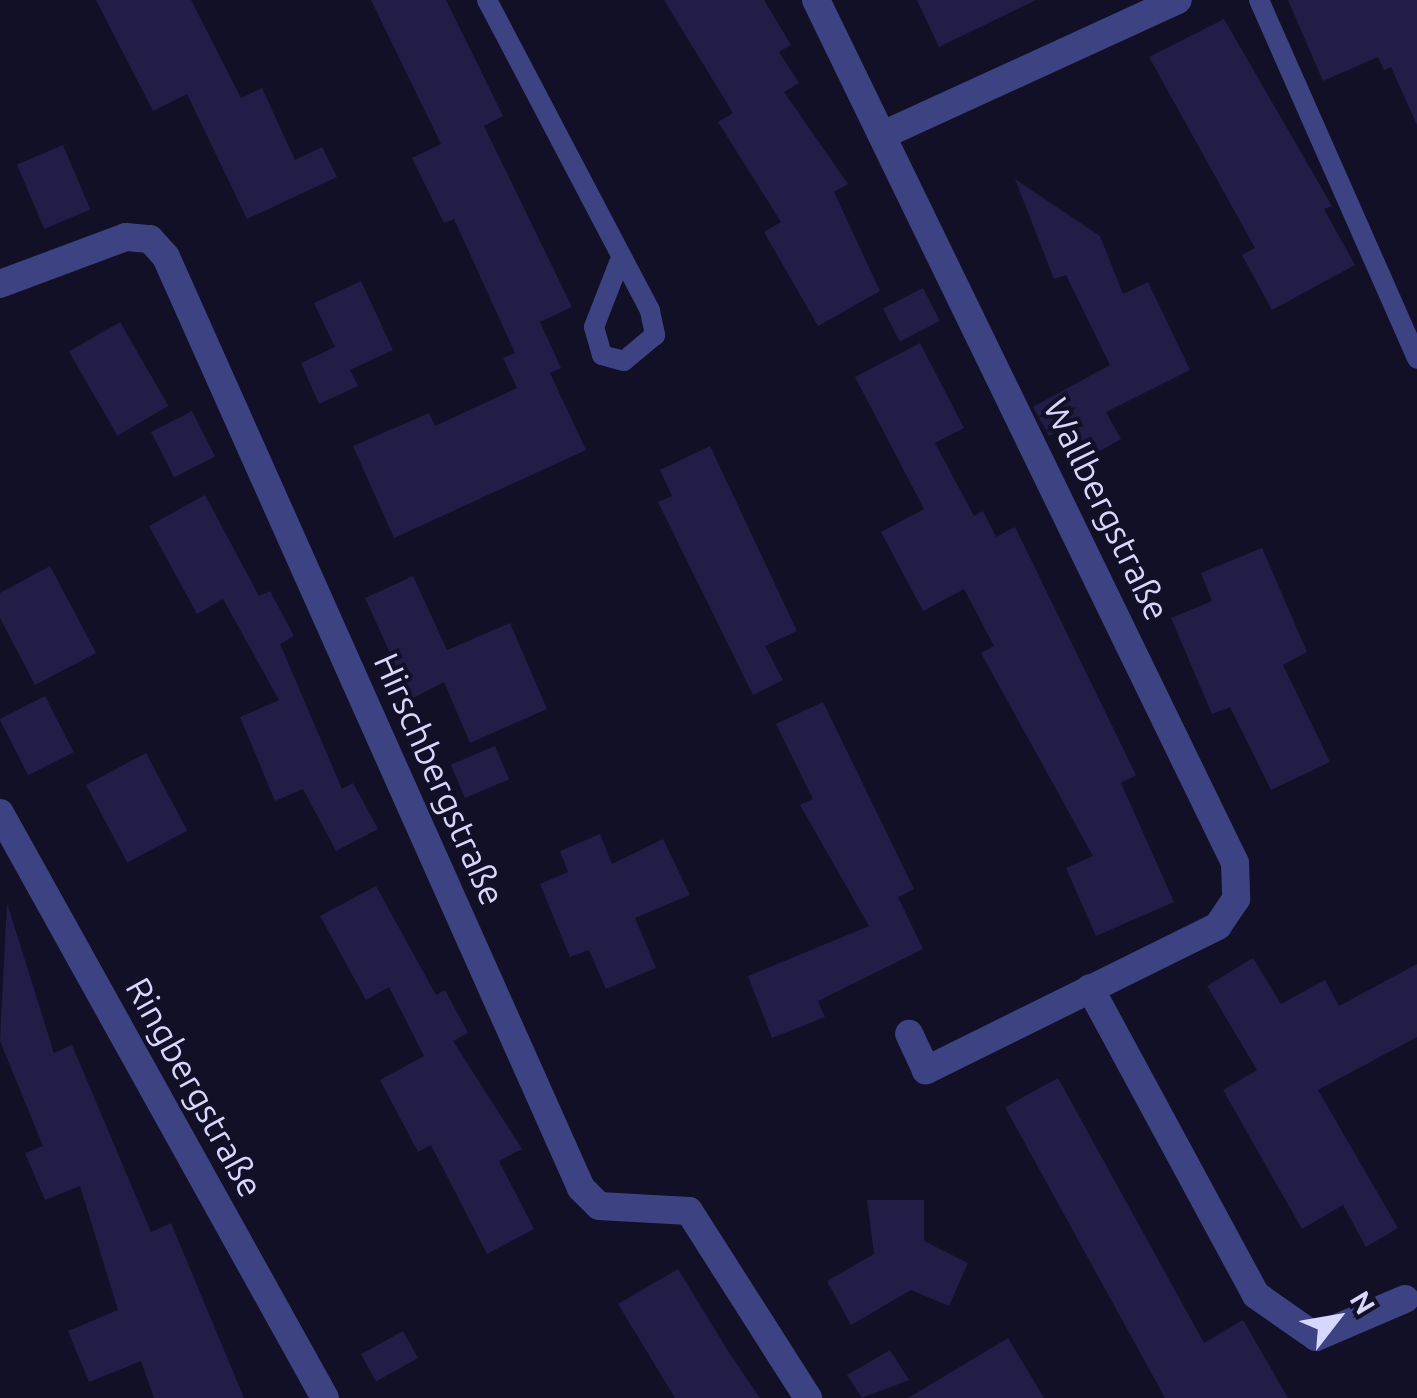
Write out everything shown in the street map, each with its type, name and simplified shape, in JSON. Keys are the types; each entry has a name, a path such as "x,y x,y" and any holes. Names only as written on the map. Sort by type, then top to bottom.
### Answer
{"street":[{"name":"Wallbergstraße","path":"816,0 885,134 1235,863 1236,899 1218,926 926,1070 910,1034"},
{"path":"885,134 1178,0"},
{"name":"Hirschbergstraße","path":"0,284 126,237 150,240 166,257 581,1188 599,1206 689,1211 808,1398"},
{"name":"Ringbergstraße","path":"0,813 324,1398"},
{"path":"1090,988 1256,1295 1316,1337 1406,1299"}],"lane":[{"path":"487,0 619,263"},
{"path":"1259,0 1417,360"}],"building":[{"path":"96,0 191,0 241,98 262,88 295,160 322,147 337,177 247,219 187,94 153,111"},
{"path":"371,0 446,0 503,116 484,126 572,307 540,322 561,368 550,373 586,450 394,538 353,446 429,413 435,426 517,388 503,358 515,353 454,219 444,223 412,158 441,144"},
{"path":"664,0 764,0 791,45 779,52 799,83 784,92 848,184 834,192 880,291 818,326 764,232 781,222 718,122 733,113"},
{"path":"917,0 1036,0 939,47"},
{"path":"1288,0 1417,0 1417,125 1391,67 1384,70 1378,57 1323,81"},
{"path":"1224,19 1332,206 1324,209 1355,265 1272,310 1242,255 1255,248 1149,57"},
{"path":"63,145 90,209 44,229 17,165"},
{"path":"1015,179 1100,236 1123,294 1148,282 1190,370 1106,412 1121,439 1091,456 1072,424 1049,436 1033,407 1110,365 1066,275 1054,279"},
{"path":"361,281 393,350 350,370 358,386 319,404 301,363 335,347 314,303"},
{"path":"923,288 940,321 900,341 883,308"},
{"path":"120,322 169,406 117,436 69,352"},
{"path":"920,343 964,428 935,443 974,516 983,511 996,537 1015,527 1136,775 1121,783 1174,902 1096,936 1066,868 1093,856 981,653 994,646 964,589 923,611 881,532 924,509 855,377"},
{"path":"192,411 215,456 174,477 151,432"},
{"path":"710,446 797,631 765,646 783,680 753,695 658,502 672,496 660,470"},
{"path":"205,495 259,596 270,591 294,636 280,644 342,789 353,783 378,829 336,851 303,789 275,801 240,717 279,700 223,599 197,614 149,526"},
{"path":"1262,548 1307,652 1283,665 1330,762 1271,790 1230,707 1212,714 1171,618 1212,601 1201,573"},
{"path":"50,566 96,653 35,685 0,618 0,593"},
{"path":"413,576 447,650 510,623 547,709 470,743 444,682 411,699 365,598"},
{"path":"45,696 74,752 28,775 0,719"},
{"path":"823,702 914,889 898,897 923,949 818,1001 825,1017 772,1038 748,976 869,926 800,805 813,799 776,724"},
{"path":"495,746 509,779 465,798 451,765"},
{"path":"146,753 187,831 127,863 86,785"},
{"path":"600,834 612,864 663,839 690,895 635,918 656,968 606,989 589,950 570,957 540,884 568,872 560,851"},
{"path":"376,886 436,995 445,990 468,1033 453,1041 522,1149 499,1161 534,1229 487,1254 431,1145 418,1152 380,1080 424,1056 389,987 366,1000 320,916"},
{"path":"7,903 54,1053 72,1045 151,1232 171,1223 244,1398 154,1398 141,1361 89,1382 68,1331 118,1310 80,1186 45,1200 25,1153 43,1146 0,1041"},
{"path":"1253,958 1281,1004 1325,980 1339,1006 1417,964 1417,1037 1318,1090 1398,1228 1366,1247 1343,1205 1302,1229 1223,1090 1257,1070 1207,986"},
{"path":"1058,1078 1204,1343 1243,1320 1288,1398 1165,1398 1005,1107"},
{"path":"867,1200 924,1200 924,1241 968,1263 949,1306 911,1290 851,1325 827,1281 874,1254"},
{"path":"678,1269 760,1398 675,1398 618,1304"},
{"path":"403,1331 418,1358 376,1381 361,1354"},
{"path":"1008,1338 1044,1398 908,1398"},
{"path":"890,1350 909,1380 862,1398 847,1375"}]}
